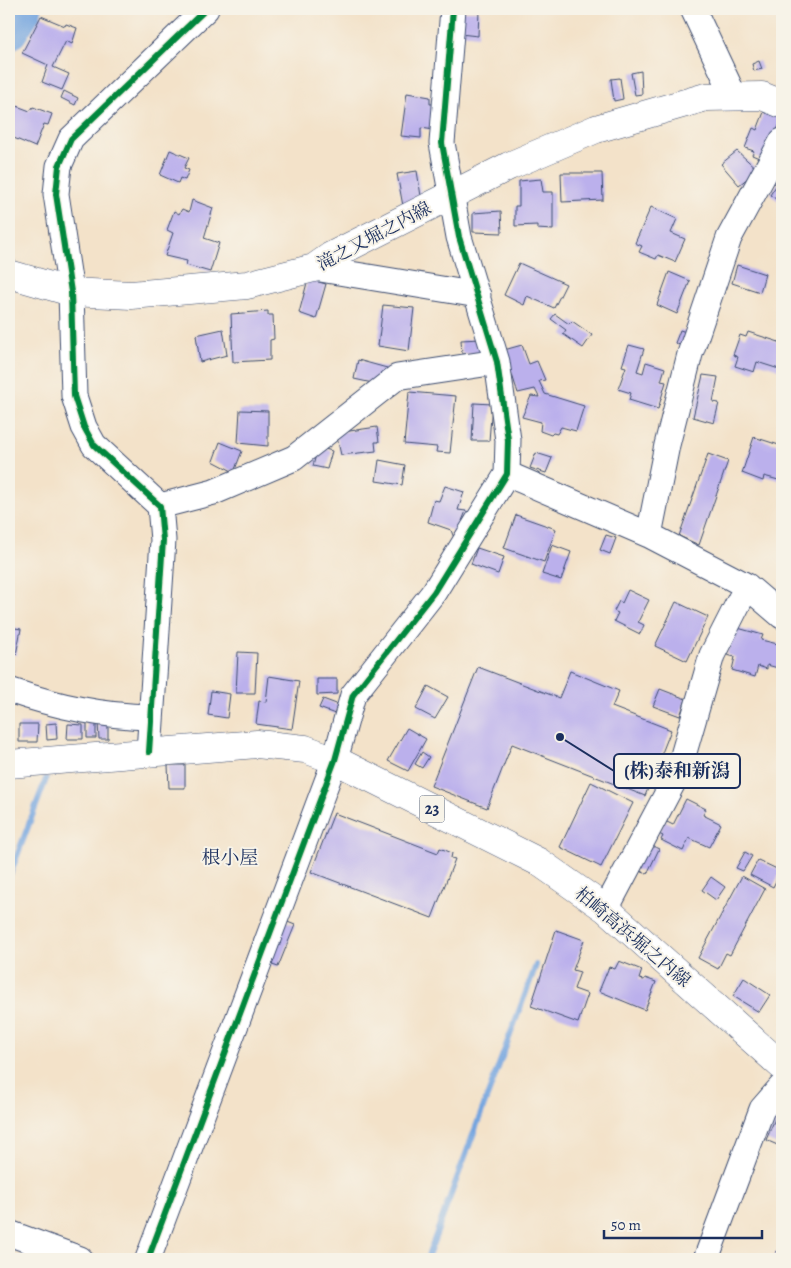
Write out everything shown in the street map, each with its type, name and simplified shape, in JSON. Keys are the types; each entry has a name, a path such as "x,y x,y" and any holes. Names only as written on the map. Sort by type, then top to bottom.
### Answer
{"main road":[{"name":"滝之又堀之内線","path":"9,274 71,292 132,295 247,286 314,268 331,256 509,166 596,128 706,97 762,96 782,104"},
{"name":"柏崎高浜堀之内線","path":"9,764 257,744 305,749 335,760 538,862 606,910 782,1066"}],"street":[{"path":"149,752 163,540 160,506 94,445 84,427 74,396 71,292 56,194 59,166 71,139 206,9"},
{"path":"148,1259 335,760 353,695 434,592 507,474 508,440 497,362 459,237 442,143 453,9"},
{"path":"693,9 734,96"},
{"path":"649,535 666,445 690,354 729,238 782,141"},
{"path":"314,268 478,295"},
{"path":"160,506 214,492 294,458 397,377 497,362"},
{"path":"507,474 649,535 747,586 782,616"},
{"path":"606,910 678,772 712,655 747,586"},
{"path":"9,690 54,705 129,716 150,717"},
{"path":"706,1259 762,1109 782,1086"},
{"path":"9,1233 80,1259"}],"building":[{"path":"461,11 479,11 478,36 460,34"},
{"path":"41,16 65,26 66,24 77,28 72,44 66,41 53,67 69,74 62,90 42,82 48,65 22,53"},
{"path":"759,61 762,69 754,71 752,64"},
{"path":"641,71 642,94 635,95 631,73"},
{"path":"620,78 623,99 614,101 611,79"},
{"path":"64,91 78,98 75,105 61,98"},
{"path":"407,93 430,97 430,104 436,104 434,130 421,128 421,138 401,136"},
{"path":"9,103 30,111 33,107 52,114 48,125 44,124 35,147 9,136"},
{"path":"764,112 782,119 764,160 752,155 754,151 745,148 753,128 757,130"},
{"path":"170,150 189,158 184,168 189,170 185,180 180,178 178,183 160,175"},
{"path":"737,151 758,170 739,185 721,164"},
{"path":"417,171 421,196 403,206 397,174"},
{"path":"561,173 602,173 603,200 562,202"},
{"path":"541,179 543,192 553,192 553,230 537,229 537,225 515,226 515,206 519,206 519,181"},
{"path":"778,183 782,185 782,203 770,195"},
{"path":"192,200 213,208 204,238 219,243 210,272 186,265 187,261 165,256 173,233 167,230 174,211 179,214 182,209 189,212"},
{"path":"651,207 677,219 671,233 685,239 675,262 658,255 656,259 639,252 642,246 635,243"},
{"path":"501,211 502,233 473,232 473,213"},
{"path":"519,263 566,284 554,308 527,296 524,305 504,295"},
{"path":"737,265 765,274 760,292 732,283"},
{"path":"669,272 690,281 677,314 657,305"},
{"path":"308,279 326,284 316,319 299,313"},
{"path":"383,305 414,308 409,351 378,346"},
{"path":"268,311 268,315 273,315 274,339 270,340 270,360 233,362 231,314"},
{"path":"555,314 569,324 572,321 592,335 583,348 563,334 566,330 551,319"},
{"path":"223,329 227,355 200,362 196,335"},
{"path":"680,330 692,334 687,348 675,343"},
{"path":"748,332 782,343 782,361 779,369 757,362 754,372 735,366 738,357 733,355 740,335 746,337"},
{"path":"481,339 483,353 462,354 461,340"},
{"path":"522,345 529,364 537,361 545,380 539,381 545,394 584,406 576,431 561,427 557,434 553,433 551,435 540,431 541,422 522,417 531,396 539,397 535,389 518,393 504,350"},
{"path":"629,345 644,349 637,371 643,373 646,362 665,368 661,381 666,382 658,409 629,400 631,393 618,389 626,367 622,366"},
{"path":"358,360 387,368 382,385 354,379"},
{"path":"703,375 718,377 713,402 719,403 714,423 693,417"},
{"path":"409,392 456,396 450,453 436,452 437,447 404,444"},
{"path":"474,403 492,404 489,441 472,441"},
{"path":"240,410 268,411 268,446 238,443"},
{"path":"377,427 379,442 375,442 376,451 341,455 336,433"},
{"path":"754,437 782,446 782,481 764,476 763,481 742,473"},
{"path":"220,442 242,451 234,472 213,461"},
{"path":"318,447 332,451 327,469 313,466"},
{"path":"536,453 552,458 546,473 530,468"},
{"path":"708,454 728,461 699,545 679,536"},
{"path":"379,460 405,465 402,485 376,481"},
{"path":"445,486 464,492 458,510 466,511 462,521 468,526 454,538 451,530 428,522 434,500 439,501"},
{"path":"516,515 556,529 544,562 504,548"},
{"path":"606,535 616,538 610,554 600,550"},
{"path":"552,545 571,552 561,580 542,574"},
{"path":"477,548 504,557 498,574 471,564"},
{"path":"628,590 649,600 638,622 644,625 640,634 614,621 618,613 614,611 619,601 622,603"},
{"path":"676,602 708,617 687,661 655,646"},
{"path":"9,627 21,629 16,655 12,654 10,666"},
{"path":"734,627 763,635 761,640 782,645 782,669 767,665 767,669 758,666 755,677 732,670 735,657 727,655"},
{"path":"238,652 257,653 255,693 236,693"},
{"path":"478,667 559,698 570,671 619,691 612,707 671,730 645,796 512,744 487,808 431,786"},
{"path":"269,676 299,681 292,729 256,724 259,701 266,702"},
{"path":"317,679 337,679 337,694 317,695"},
{"path":"428,686 448,697 435,719 416,709"},
{"path":"660,689 686,699 680,716 653,706"},
{"path":"211,691 230,694 227,718 208,715"},
{"path":"323,699 339,705 335,714 319,708"},
{"path":"87,722 96,722 96,738 87,738"},
{"path":"108,722 108,739 99,739 98,723"},
{"path":"56,723 57,739 47,740 46,724"},
{"path":"19,724 38,724 37,742 19,742"},
{"path":"68,724 83,725 83,739 67,739"},
{"path":"407,728 426,739 408,771 388,761"},
{"path":"422,752 429,757 422,768 415,764"},
{"path":"168,765 185,765 185,788 169,788"},
{"path":"591,782 633,803 601,867 560,847"},
{"path":"686,799 706,809 703,815 721,824 709,847 689,838 683,851 661,840 663,836 659,834 665,821 673,825"},
{"path":"334,813 438,853 440,848 452,853 451,858 455,859 432,918 311,872"},
{"path":"646,843 659,849 647,874 633,868"},
{"path":"745,852 752,856 743,871 736,868"},
{"path":"758,860 781,871 773,887 750,875"},
{"path":"742,876 765,889 730,955 726,953 718,969 698,958"},
{"path":"711,877 725,887 716,900 702,890"},
{"path":"285,921 295,925 278,967 267,963"},
{"path":"556,930 584,940 573,970 580,972 574,989 588,994 578,1023 531,1006"},
{"path":"619,961 642,970 639,979 644,980 645,978 656,982 645,1010 599,991 609,967 615,969"},
{"path":"744,978 770,995 759,1012 733,996"},
{"path":"777,1114 782,1116 780,1131 782,1132 782,1147 766,1140"},
{"path":"777,1251 782,1253 782,1259 773,1259"}],"waterway":[{"path":"9,31 23,9"},
{"path":"9,877 46,779"},
{"path":"427,1259 536,965"}],"cycle path":[{"path":"149,752 163,540 160,506 94,445 84,427 74,396 71,292 56,194 59,166 71,139 206,9"},
{"path":"148,1259 335,760 353,695 434,592 507,474 508,440 497,362 459,237 442,143 453,9"}],"place":[{"name":"(株)泰和新潟","path":"560,737"}],"district":[{"name":"根小屋","path":"230,858"}]}
